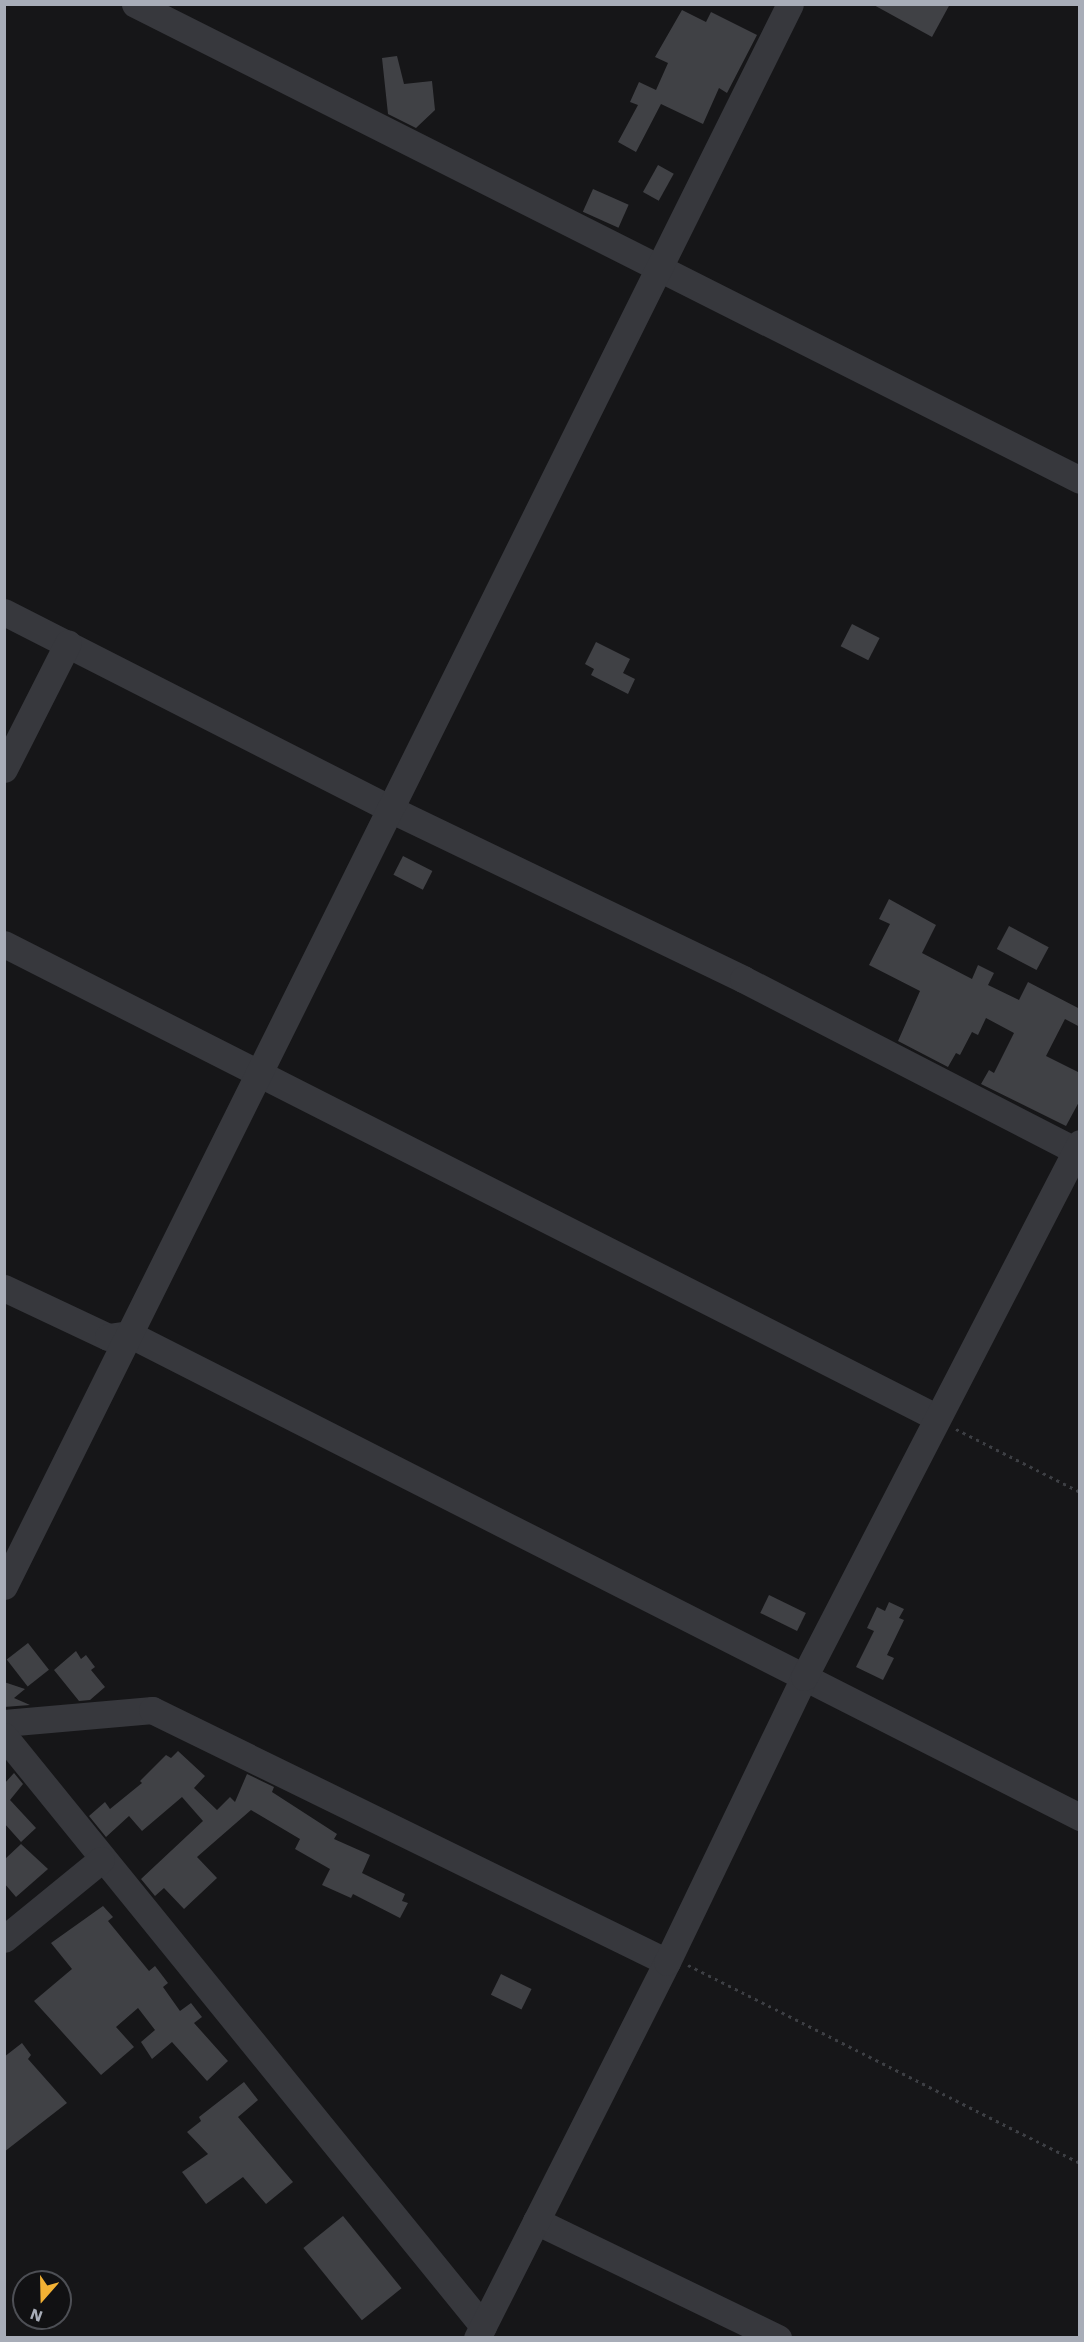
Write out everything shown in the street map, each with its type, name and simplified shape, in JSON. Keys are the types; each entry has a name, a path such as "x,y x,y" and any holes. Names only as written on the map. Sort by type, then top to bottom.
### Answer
{"street":[{"path":"135,4 1080,480"},
{"path":"4,1586 790,4"},
{"path":"4,612 390,809 743,980 1078,1149 936,1417 804,1677 674,1962 536,2221 480,2332 4,1737"},
{"path":"4,769 68,643"},
{"path":"4,944 936,1417"},
{"path":"4,1288 108,1337 129,1334 1080,1817"},
{"path":"4,1723 152,1710 674,1962"},
{"path":"4,1939 101,1860"},
{"path":"536,2221 778,2337"}],"path":[{"path":"976,1440 1080,1492"},
{"path":"674,1962 1080,2163"}],"building":[{"path":"872,4 950,4 932,37"},
{"path":"682,10 706,22 711,12 757,35 727,93 719,88 703,124 661,104 636,152 618,142 638,105 630,102 639,82 656,90 668,63 655,57"},
{"path":"397,56 404,84 432,81 435,110 416,128 388,114 382,58"},
{"path":"658,165 674,174 659,201 643,192"},
{"path":"593,189 629,205 618,228 583,212"},
{"path":"852,624 880,638 868,660 841,646"},
{"path":"596,642 630,659 623,673 635,679 628,694 591,675 594,669 585,664"},
{"path":"403,856 432,871 423,890 393,875"},
{"path":"889,899 936,925 922,953 972,979 978,965 994,973 988,985 1019,1000 1028,982 1080,1009 1080,1027 1065,1019 1046,1056 1080,1073 1080,1100 1066,1126 981,1084 989,1070 994,1073 1014,1033 986,1018 978,1035 972,1032 960,1055 956,1053 948,1067 898,1041 920,991 869,965 890,924 879,919"},
{"path":"1009,926 1049,947 1037,970 997,949"},
{"path":"769,1595 806,1613 797,1631 760,1613"},
{"path":"889,1602 904,1609 899,1618 904,1620 887,1655 894,1658 883,1680 856,1667 874,1631 867,1628 877,1607 885,1611"},
{"path":"28,1643 49,1670 28,1686 7,1660"},
{"path":"76,1651 81,1659 86,1655 95,1667 91,1670 105,1687 90,1700 79,1701 54,1670"},
{"path":"4,1682 25,1689 14,1698 30,1705 4,1707"},
{"path":"178,1751 205,1776 194,1788 217,1810 230,1797 235,1802 247,1774 274,1787 272,1792 337,1834 334,1839 370,1855 362,1873 405,1894 402,1901 408,1903 400,1918 353,1894 351,1898 322,1885 330,1869 295,1849 300,1839 251,1810 197,1857 217,1878 184,1909 164,1888 155,1896 141,1879 203,1821 182,1797 142,1831 129,1816 106,1837 89,1816 105,1802 110,1809 142,1783 140,1781 166,1755 171,1758"},
{"path":"14,1773 23,1784 10,1800 36,1828 21,1842 4,1823 4,1784"},
{"path":"21,1844 48,1869 16,1897 4,1883 4,1860"},
{"path":"103,1906 113,1917 108,1921 149,1971 155,1966 168,1983 163,1987 180,2011 191,2003 202,2017 194,2023 228,2061 207,2081 172,2042 152,2059 141,2042 155,2030 138,2008 116,2027 134,2047 101,2075 34,2001 72,1969 51,1943"},
{"path":"501,1974 532,1989 521,2010 491,1995"},
{"path":"22,2043 31,2055 28,2059 67,2103 4,2152 4,2057"},
{"path":"244,2082 258,2100 238,2117 293,2182 266,2204 243,2177 206,2204 182,2172 208,2154 187,2132 201,2121 199,2117"},
{"path":"343,2216 402,2288 362,2320 303,2248"}]}
